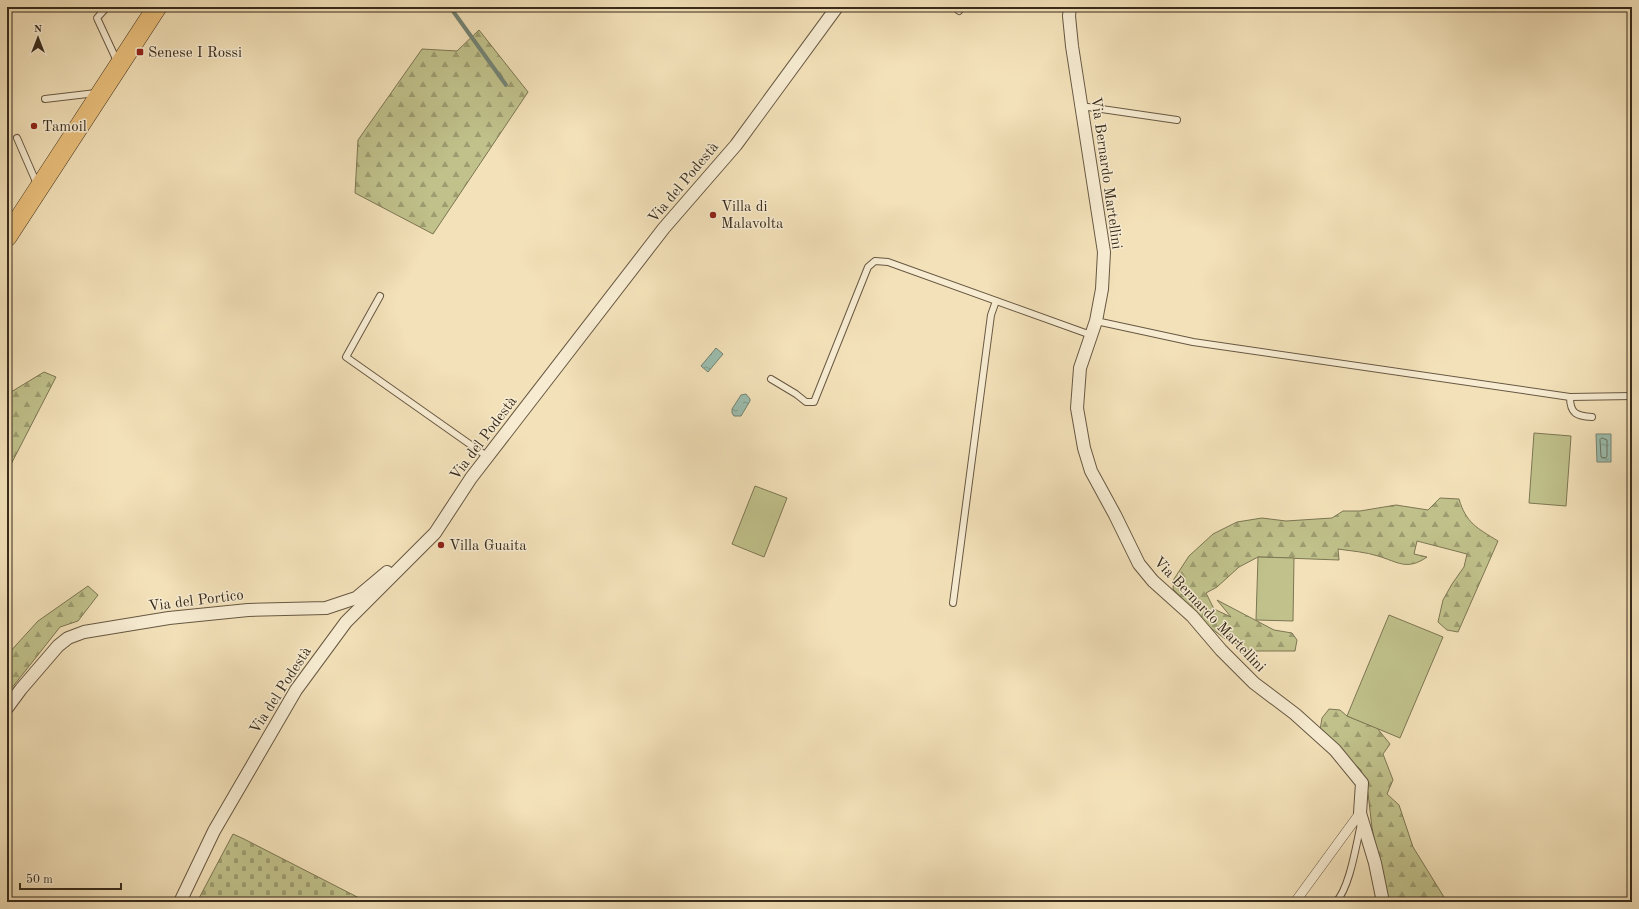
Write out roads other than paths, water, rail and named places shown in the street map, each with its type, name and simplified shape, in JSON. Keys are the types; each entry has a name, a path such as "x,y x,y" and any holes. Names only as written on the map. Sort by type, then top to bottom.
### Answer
{"main road":[{"path":"7,237 16,218 39,189 157,7"}],"street":[{"name":"Via del Podestà","path":"180,902 214,831 296,690 346,622 435,533 471,478 664,228 736,145 836,7"},
{"name":"Via Bernardo Martellini","path":"1070,7 1069,16 1081,106 1104,252 1102,289 1096,321 1080,368 1076,408 1084,448 1091,471 1139,564 1153,581 1192,616 1221,650 1254,683 1295,714 1335,750 1362,783 1361,816 1375,863 1383,902"},
{"name":"Via del Portico","path":"7,708 21,689 58,646 73,636 84,632 177,617 248,610 326,608 356,598 389,570 409,560"},
{"path":"1295,902 1361,816"}],"lane":[{"path":"107,7 97,18 119,66"},
{"path":"45,99 101,93"},
{"path":"1081,106 1177,120"},
{"path":"17,138 39,189"},
{"path":"771,379 806,402 814,402 868,267 875,261 888,262 1091,335"},
{"path":"380,296 346,357 488,457"},
{"path":"953,603 991,315 996,301"},
{"path":"1096,321 1193,342 1570,397 1632,396"},
{"path":"1570,397 1570,406 1575,414 1592,417"},
{"path":"1336,902 1346,884 1361,816"}],"water":[{"path":"716,348 723,354 708,372 701,366"},
{"path":"746,394 750,401 741,416 734,416 732,409 741,395"},
{"path":"1596,434 1611,434 1611,462 1597,462"}],"waterway":[{"path":"450,7 506,85"}],"place":[{"name":"Senese I Rossi","path":"140,52"},
{"name":"Tamoil","path":"34,126"},
{"name":"Villa di Malavolta","path":"713,215"},
{"name":"Villa Guaita","path":"441,545"}]}
